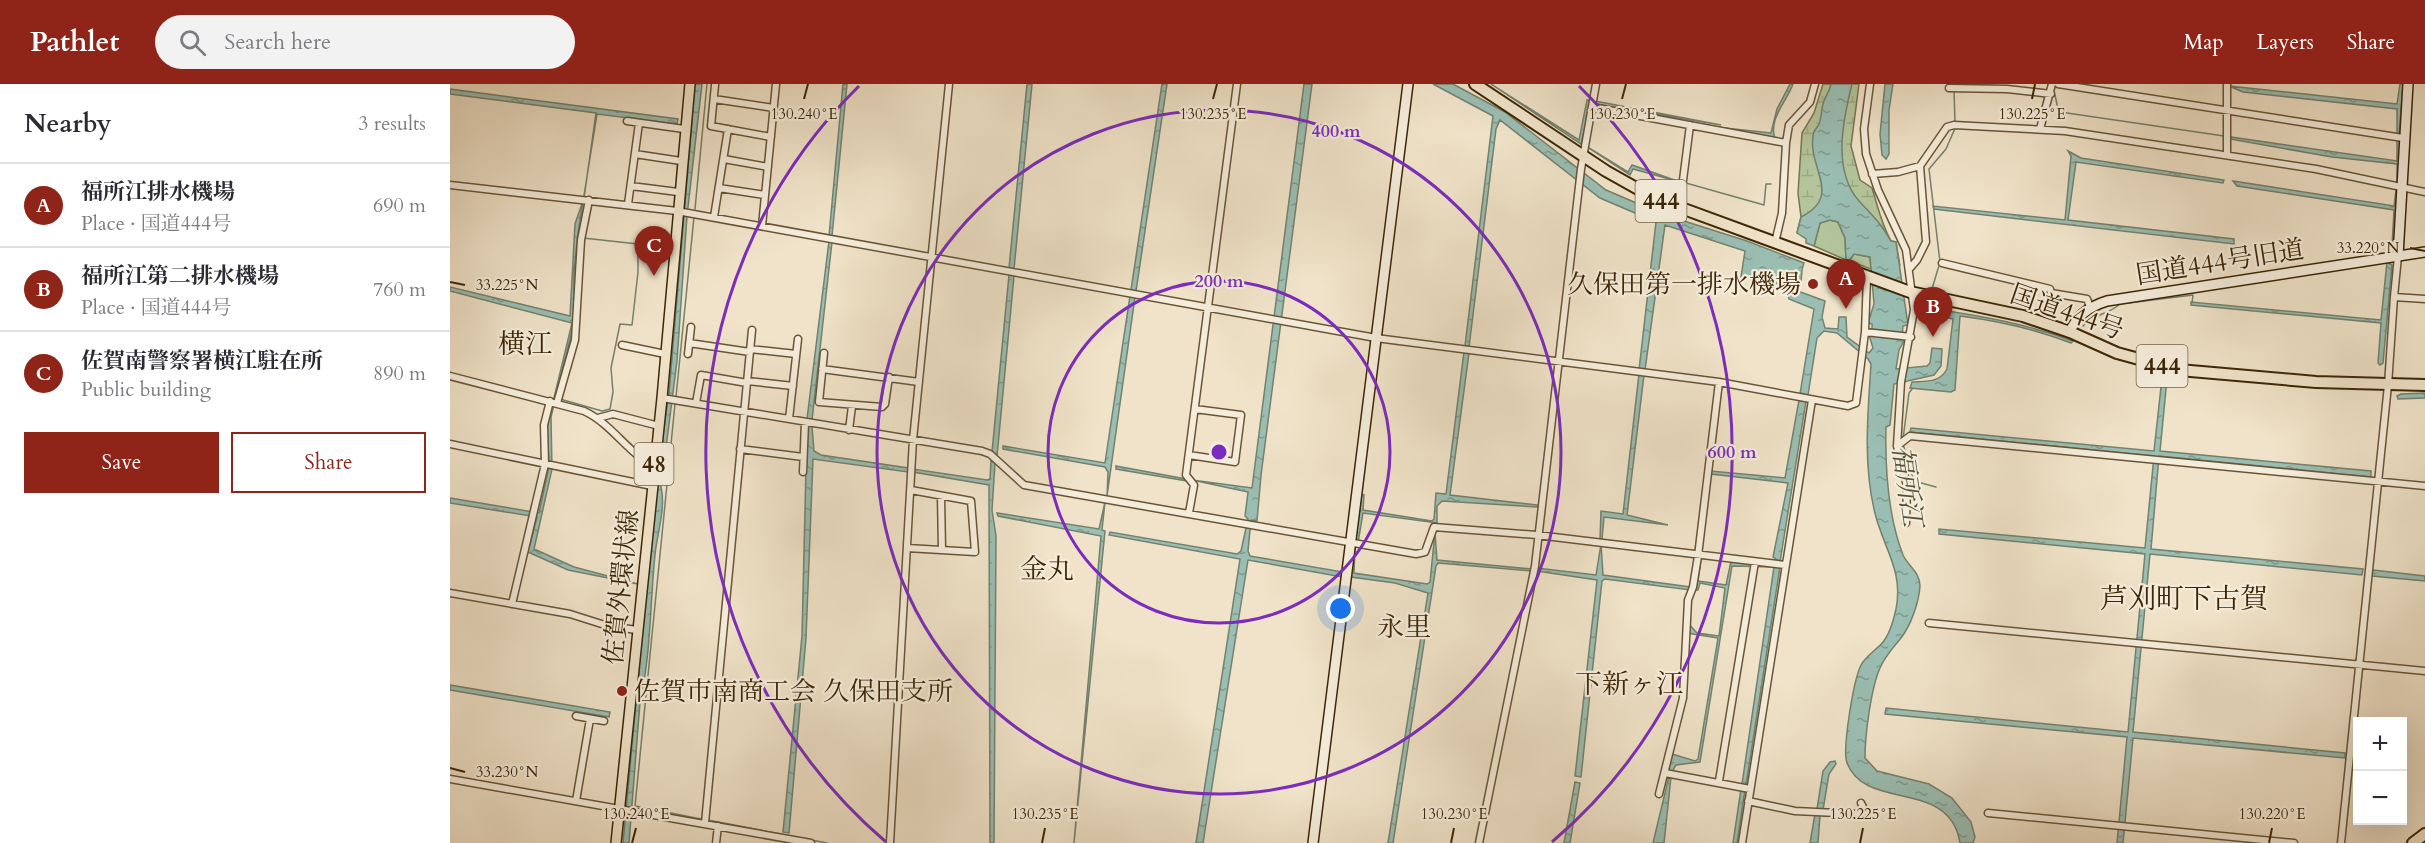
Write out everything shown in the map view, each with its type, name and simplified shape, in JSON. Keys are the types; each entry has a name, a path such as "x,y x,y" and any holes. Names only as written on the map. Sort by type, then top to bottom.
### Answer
{"highway":[{"name":"444","path":"1475,84 1629,185 1677,208 1910,292"},
{"name":"国道444号","path":"1910,292 2023,316 2070,332 2117,353 2179,370 2388,385 2425,385"},
{"path":"2413,843 2425,834"}],"main road":[{"name":"佐賀外環状線","path":"616,843 623,809 637,630 654,467 659,426 667,399 665,354 678,192 690,84"}],"street":[{"path":"762,226 776,84"},
{"path":"890,843 913,440 949,84"},
{"path":"1189,513 1194,485 1186,475 1237,84"},
{"path":"1313,843 1408,84"},
{"path":"1479,843 1532,579 1579,183 1596,84"},
{"path":"1775,243 1782,213 1789,125 1810,102 1815,84"},
{"path":"1870,84 1864,141 1872,174 1900,236 1910,268 1910,292 1914,310 1901,382 1897,446 1907,486 1906,523"},
{"path":"2040,129 2052,84"},
{"path":"2058,84 2403,138"},
{"path":"2227,84 2227,155"},
{"path":"2341,843 2376,481 2388,385 2403,187 2403,138 2408,84"},
{"path":"715,85 711,126 771,137"},
{"path":"1953,88 2050,94"},
{"path":"714,99 774,108"},
{"path":"1592,107 1786,143"},
{"path":"627,122 684,129"},
{"path":"628,204 639,123"},
{"path":"1677,208 1682,188 1690,125"},
{"path":"1910,268 1926,242 1920,166 1947,127 1955,125 2040,129 2227,155 2316,169 2425,192"},
{"path":"714,217 728,129"},
{"path":"635,154 681,161"},
{"path":"724,159 768,167"},
{"path":"1872,174 1887,174 1920,166"},
{"path":"450,185 678,211 1376,338 1719,382 1854,406 1863,347 1868,332 1867,277"},
{"path":"631,186 678,192"},
{"path":"719,188 765,195"},
{"path":"512,604 548,465 544,425 556,401 577,324 581,238 586,200"},
{"name":"国道444号旧道","path":"2090,307 2107,301 2425,252"},
{"path":"1942,263 2050,289 2051,293 2087,299 2090,307 2073,325 2070,332"},
{"path":"2394,297 2425,299"},
{"path":"688,354 691,327"},
{"path":"705,823 752,330"},
{"path":"1868,332 1908,337"},
{"path":"789,419 798,339"},
{"path":"689,343 796,354"},
{"path":"622,345 665,354"},
{"path":"824,353 819,402 882,407 885,404 889,377"},
{"path":"822,369 919,382"},
{"path":"696,403 701,375 793,386"},
{"path":"450,376 556,401 598,418 643,461 654,467"},
{"path":"1659,794 1683,698 1688,600 1693,587 1698,556 1719,382"},
{"path":"667,399 990,454 1024,485 1420,554 1428,547 1434,527 1538,535 1785,565"},
{"path":"1742,843 1812,400"},
{"path":"849,430 852,406"},
{"path":"1189,455 1235,462 1237,450 1241,415 1195,409"},
{"path":"598,418 613,414 659,426"},
{"path":"803,472 805,422"},
{"path":"1897,446 1907,438 2425,486"},
{"path":"450,444 652,486"},
{"path":"740,449 803,457"},
{"path":"907,548 975,552 971,501 910,490"},
{"path":"941,496 942,550"},
{"path":"1719,781 1755,562"},
{"path":"450,593 637,630"},
{"path":"1929,623 2425,671"},
{"path":"576,716 603,721"},
{"path":"576,801 590,718"},
{"path":"1665,773 1719,781 1750,789"},
{"path":"450,779 811,843"},
{"path":"1748,801 1795,812 1858,814 1865,811 1861,803"},
{"path":"1988,813 2189,833 2222,840 2294,843"},
{"path":"716,843 718,826"}],"green space":[{"path":"1823,84 1835,84 1827,196 1797,233 1801,217 1798,193 1802,133 1814,113"},
{"path":"1848,84 1859,84 1851,146 1860,180 1872,188 1891,241 1896,242 1900,266 1845,187 1835,135"},
{"path":"1830,220 1838,222 1845,238 1846,260 1814,246 1820,223"},
{"path":"1854,254 1870,257 1871,269 1849,261"}],"water":[{"path":"695,84 702,84 687,216 677,361 661,487 662,512 655,555 650,629 640,702 629,843 623,843 657,475 669,394"},
{"path":"843,84 847,84 832,236 829,236"},
{"path":"1027,84 1032,84 1014,269 1009,268"},
{"path":"1162,84 1167,84 1136,291 1131,290"},
{"path":"1304,84 1312,84 1257,521 1251,520 1248,551 1250,556 1343,572 1342,577 1248,560 1203,843 1196,843 1240,559 1109,535 1110,532 1237,554 1241,551 1248,519 1245,516 1248,492 1192,480 1252,488"},
{"path":"1433,84 1453,84 1505,112 1606,190 1662,214 1747,241 1804,263 1800,285 1795,285 1795,290 1825,301 1822,317 1825,328 1838,329 1839,317 1846,317 1847,337 1869,353 1873,348 1869,335 1872,335 1872,324 1868,323 1874,304 1870,257 1854,254 1849,261 1846,260 1845,238 1838,222 1830,220 1820,223 1814,246 1806,243 1806,239 1797,233 1801,217 1813,209 1820,200 1822,191 1813,148 1813,136 1820,121 1824,101 1831,84 1852,84 1843,129 1845,175 1859,201 1880,224 1891,241 1896,242 1908,325 1903,326 1902,338 1905,339 1899,350 1896,369 1927,366 1930,363 1932,348 1942,349 1941,366 1934,375 1894,384 1890,425 1886,427 1889,492 1898,540 1905,559 1918,577 1920,586 1908,627 1884,660 1877,677 1869,712 1865,758 1877,771 1929,784 1952,798 1971,822 1975,837 1973,843 1960,843 1953,823 1941,810 1925,802 1871,787 1857,778 1847,763 1847,728 1856,681 1863,662 1887,635 1895,613 1898,595 1895,570 1874,509 1868,473 1867,437 1871,364 1868,359 1837,333 1824,331 1817,338 1808,395 1800,394 1814,309 1789,299 1784,285 1741,277 1745,251 1665,225 1645,370 1639,370 1656,222 1600,198 1500,120 1496,129 1469,347 1465,346 1493,116"},
{"path":"1491,84 1579,140 1587,100 1591,101 1581,144"},
{"path":"1790,84 1793,84 1774,124 1775,139 1725,128 1771,133 1777,109"},
{"path":"1885,84 1893,84 1889,110 1889,154 1886,159 1882,155 1880,134"},
{"path":"2400,84 2403,84 2399,135 2397,134 2397,109 2243,92 2229,86 2397,104"},
{"path":"450,89 678,119 677,124 597,114 587,176 596,113 450,94"},
{"path":"1595,101 1721,125 1595,104"},
{"path":"2231,137 2397,161 2397,140 2400,140 2399,182 2397,184 2397,164 2332,157 2230,139"},
{"path":"1589,148 1628,172 1632,165 1680,182 1633,169 1630,175"},
{"path":"2068,151 2081,158 2224,180 2223,183 2076,162 2068,220 2234,239 2234,244 1934,209 1933,206 2065,220 2071,156"},
{"path":"2233,181 2394,206 2396,190 2399,192 2395,247 2392,246 2394,210 2237,186"},
{"path":"583,200 574,271 574,323 551,417 552,469 534,549 574,567 638,584 568,570 528,552 537,517 450,503 450,498 539,513 549,467 547,427 572,323 450,291 450,287 570,316 575,224"},
{"path":"829,241 832,242 812,420 807,419"},
{"path":"2387,262 2392,265 2383,363 2380,365 2378,363 2381,323 2191,305 2191,302 2381,320"},
{"path":"1009,275 1014,276 997,456 992,452"},
{"path":"1130,296 1135,297 1107,496 1108,472 1105,467 1003,449 1003,446 1105,463"},
{"path":"1926,305 1934,309 2021,325 2073,341 2071,343 2017,326 1960,316 1955,390 1951,392 1910,388 1912,382 1937,379 1947,369 1953,319 1934,314"},
{"path":"1464,352 1469,353 1450,495 1538,505 1537,507 1442,501 1437,506 1437,523 1363,513 1358,543 1355,542 1362,494 1364,495 1363,510 1432,521 1434,519 1436,493 1446,494"},
{"path":"1639,374 1644,375 1627,515 1668,525 1604,517 1602,539 1600,539 1601,511 1623,514"},
{"path":"2162,378 2167,379 2160,451 2371,471 2371,477 2159,456 2151,549 2363,569 2362,575 2150,554 2133,732 2345,753 2345,758 2133,738 2123,843 2117,843 2127,737 1885,714 1886,708 2128,732 2145,554 1939,534 1939,529 2145,548 2154,456 1910,432 1911,428 2154,451"},
{"path":"2425,393 2425,398 2398,399 2397,396 2401,394"},
{"path":"1799,400 1806,401 1780,562 1773,557 1788,483 1711,474 1711,471 1785,478"},
{"path":"807,426 812,427 814,451 821,455 908,468 908,472 813,459 806,638 789,833 783,832 802,636"},
{"path":"991,461 995,463 992,510 996,536 994,843 990,843 989,485 913,472 913,469 987,480 990,479"},
{"path":"1116,466 1186,479 1187,481 1116,469"},
{"path":"1105,502 1102,530 1105,531 1074,843 1101,536 998,516 997,513 1099,529"},
{"path":"1435,532 1437,560 1532,569 1532,571 1438,563 1436,566 1393,843 1388,843 1428,593 1395,583 1351,577 1355,547 1354,573 1427,584 1430,582"},
{"path":"1601,544 1603,575 1690,587 1690,590 1605,579 1602,581 1581,777 1575,776 1597,580 1536,571 1537,568 1596,575"},
{"path":"1701,559 1698,581 1726,585 1731,561 1780,567 1746,785 1742,784 1774,567 1732,566 1700,762 1676,765 1672,772 1668,769 1672,754 1695,761 1698,759 1718,638 1687,633 1688,623 1697,633 1719,636 1725,588 1700,583 1698,590 1694,591"},
{"path":"2373,570 2425,576 2425,581 2372,576"},
{"path":"450,685 610,712 609,717 450,690"},
{"path":"1835,761 1836,764 1829,774 1823,810 1817,809 1823,771 1830,762"},
{"path":"1669,776 1671,777 1664,843 1653,843"},
{"path":"1575,782 1580,783 1570,843 1564,843"},
{"path":"1741,789 1745,790 1737,843 1733,843"},
{"path":"1815,814 1820,815 1818,843 1810,843"}],"waterway":[{"path":"695,209 707,84"},
{"path":"1975,84 2046,90"},
{"path":"1954,90 1955,122"},
{"path":"2055,95 2058,109 2067,113 2224,136"},
{"path":"1932,289 1940,262 1929,169 1946,149 1956,126"},
{"path":"1686,183 1764,205 1766,184 1771,184"},
{"path":"676,397 694,217"},
{"path":"560,399 602,411 610,409 613,392 611,368 620,324 632,325 638,272 638,244 583,238"},
{"path":"2083,326 2120,304 2193,295 2192,303"},
{"name":"福所江","path":"1903,439 1909,393 1912,389"},
{"path":"675,404 635,806 701,819"},
{"name":"福所江","path":"1903,444 1914,481 1936,487"},
{"path":"708,820 827,843"}],"place":[{"name":"佐賀南警察署横江駐在所","path":"654,276"},
{"name":"久保田第一排水機場","path":"1813,284"},
{"name":"福所江排水機場","path":"1846,309"},
{"name":"福所江第二排水機場","path":"1933,337"},
{"name":"佐賀市南商工会 久保田支所","path":"622,691"}],"district":[{"name":"横江","path":"525,344"},
{"name":"金丸","path":"1047,569"},
{"name":"芦刈町下古賀","path":"2184,599"},
{"name":"永里","path":"1404,627"},
{"name":"下新ヶ江","path":"1629,684"}]}
